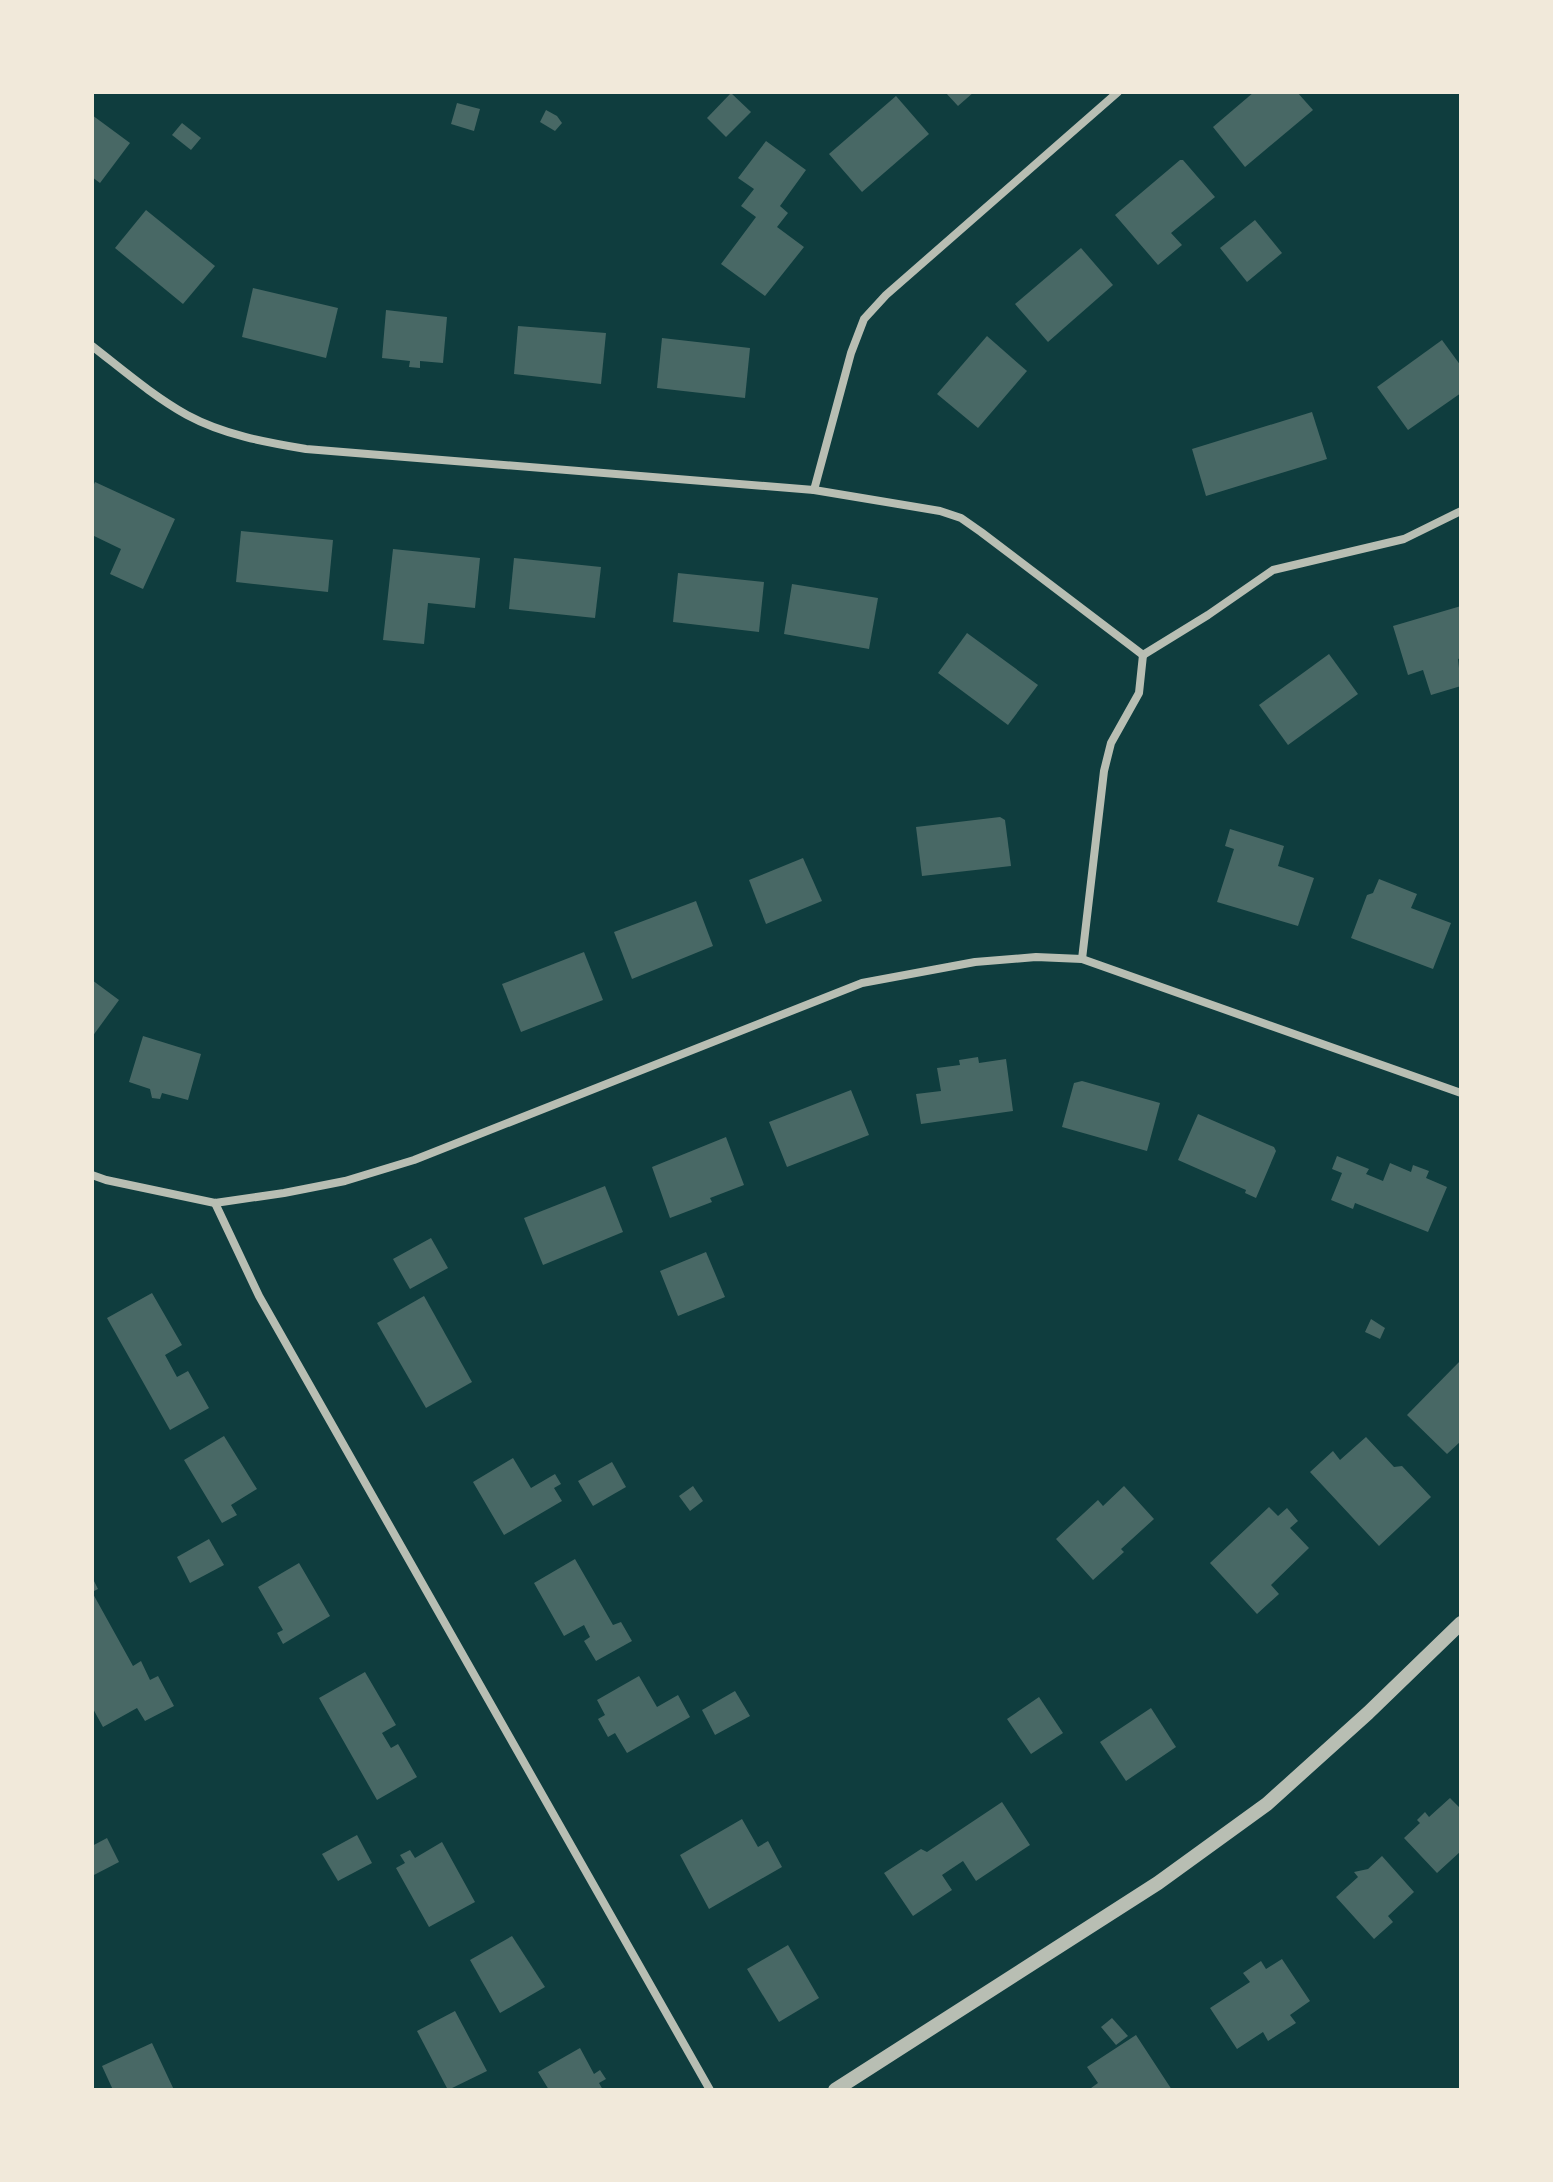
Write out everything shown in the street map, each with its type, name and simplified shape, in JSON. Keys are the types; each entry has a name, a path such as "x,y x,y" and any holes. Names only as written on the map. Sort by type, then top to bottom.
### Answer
{"street":[{"path":"814,490 851,353 864,319 886,295 1118,92"},
{"path":"92,346 153,393 188,415 253,440 306,449 814,490 940,511 961,518 1143,655"},
{"path":"1143,655 1273,570 1404,539 1461,511"},
{"path":"1082,959 1104,771 1111,743 1139,693 1143,655"},
{"path":"92,1175 215,1203 345,1181 414,1160 862,983 975,962 1036,957 1082,959 1461,1093"},
{"path":"215,1203 267,1310 710,2090"},
{"path":"835,2090 1158,1883 1267,1804 1461,1623"}],"building":[{"path":"945,92 974,92 958,106"},
{"path":"1254,92 1297,92 1313,110 1245,167 1213,127"},
{"path":"731,93 751,112 726,137 707,118"},
{"path":"896,96 929,134 862,192 829,154"},
{"path":"457,103 480,109 474,131 451,124"},
{"path":"546,110 562,123 555,131 540,122"},
{"path":"92,115 130,143 100,183 92,177"},
{"path":"182,123 201,138 191,150 172,135"},
{"path":"766,141 806,170 780,206 788,213 777,227 804,247 765,296 721,264 756,217 741,206 754,189 738,178"},
{"path":"1180,160 1215,197 1171,233 1182,245 1158,265 1115,215"},
{"path":"146,210 215,266 183,304 115,248"},
{"path":"1255,220 1282,253 1247,282 1220,248"},
{"path":"1081,248 1113,285 1048,342 1015,304"},
{"path":"253,288 338,308 326,358 242,337"},
{"path":"386,310 447,317 443,363 420,361 420,368 409,367 410,361 382,358"},
{"path":"518,326 606,333 601,384 514,374"},
{"path":"987,336 1027,371 978,428 937,394"},
{"path":"662,338 750,348 745,398 657,388"},
{"path":"1442,340 1461,366 1461,393 1408,430 1377,387"},
{"path":"1312,412 1327,459 1206,496 1192,449"},
{"path":"95,482 175,519 143,589 110,574 121,549 92,535 92,489"},
{"path":"241,531 333,540 328,592 236,582"},
{"path":"393,549 480,558 475,608 428,603 424,644 383,640"},
{"path":"514,558 601,567 595,618 509,609"},
{"path":"678,573 764,582 759,632 673,622"},
{"path":"792,584 878,598 869,649 784,634"},
{"path":"1461,606 1461,658 1458,659 1461,686 1431,695 1423,670 1408,675 1393,626"},
{"path":"967,633 1038,685 1008,725 938,673"},
{"path":"1329,654 1358,694 1288,745 1259,705"},
{"path":"1000,817 1005,820 1011,866 922,876 916,827"},
{"path":"1230,829 1284,846 1278,866 1314,878 1298,926 1217,902 1234,849 1225,846"},
{"path":"803,858 822,901 766,924 749,880"},
{"path":"1379,879 1417,894 1411,908 1451,923 1433,969 1351,938 1367,895 1373,893"},
{"path":"696,901 713,946 632,979 614,932"},
{"path":"584,952 603,1000 521,1032 502,984"},
{"path":"92,980 119,1000 92,1037"},
{"path":"143,1036 201,1054 188,1100 162,1093 160,1099 152,1098 150,1089 129,1082"},
{"path":"978,1057 979,1063 1006,1059 1013,1111 921,1124 916,1094 941,1091 937,1068 960,1065 959,1060"},
{"path":"1082,1081 1160,1103 1147,1151 1062,1127 1074,1083"},
{"path":"851,1090 869,1135 787,1167 769,1122"},
{"path":"1198,1114 1274,1147 1276,1151 1256,1198 1245,1193 1246,1190 1178,1160"},
{"path":"726,1137 744,1185 710,1198 712,1202 670,1218 652,1167"},
{"path":"1337,1156 1369,1169 1366,1174 1383,1181 1390,1163 1411,1172 1413,1165 1429,1171 1426,1178 1447,1187 1428,1232 1355,1203 1353,1209 1331,1200 1342,1173 1332,1169"},
{"path":"605,1186 623,1232 543,1265 524,1218"},
{"path":"431,1238 448,1268 410,1289 393,1259"},
{"path":"706,1252 725,1297 678,1316 660,1271"},
{"path":"152,1293 182,1345 165,1355 177,1377 188,1371 209,1408 170,1430 107,1318"},
{"path":"424,1296 472,1382 426,1408 377,1323"},
{"path":"1371,1319 1385,1328 1380,1339 1365,1332"},
{"path":"1461,1360 1461,1441 1447,1454 1407,1415"},
{"path":"224,1436 257,1489 231,1505 237,1515 222,1523 184,1460"},
{"path":"1366,1437 1394,1467 1402,1466 1431,1497 1379,1546 1310,1472 1333,1451 1340,1460"},
{"path":"513,1458 531,1488 555,1474 561,1484 554,1488 562,1501 504,1535 473,1482"},
{"path":"612,1462 626,1487 593,1506 578,1481"},
{"path":"693,1486 703,1501 690,1511 679,1496"},
{"path":"1124,1486 1154,1519 1093,1580 1056,1539 1098,1500 1103,1506"},
{"path":"1269,1507 1278,1516 1287,1508 1298,1521 1290,1528 1309,1548 1271,1585 1279,1594 1257,1614 1210,1563"},
{"path":"209,1539 224,1565 190,1583 177,1557"},
{"path":"575,1559 613,1625 621,1622 632,1641 596,1661 584,1641 590,1637 584,1625 564,1636 534,1583"},
{"path":"299,1563 330,1616 283,1644 277,1633 283,1630 258,1587"},
{"path":"92,1577 98,1589 92,1592"},
{"path":"92,1592 133,1666 141,1661 150,1680 158,1676 174,1706 145,1721 137,1708 103,1727 92,1707"},
{"path":"365,1672 396,1725 382,1733 391,1748 398,1744 417,1777 377,1800 319,1698"},
{"path":"639,1676 657,1707 678,1695 690,1717 627,1753 615,1733 608,1737 598,1719 605,1715 597,1700"},
{"path":"735,1691 750,1716 715,1735 702,1710"},
{"path":"1039,1697 1063,1733 1031,1754 1007,1719"},
{"path":"1151,1708 1176,1747 1126,1781 1100,1742"},
{"path":"1450,1798 1461,1809 1461,1851 1437,1873 1404,1838 1420,1823 1417,1820 1425,1812 1429,1817"},
{"path":"1002,1802 1030,1845 976,1881 963,1861 942,1875 952,1890 913,1916 884,1873 921,1849 927,1852"},
{"path":"742,1819 758,1847 768,1841 782,1867 709,1909 680,1855"},
{"path":"357,1835 372,1863 338,1881 322,1854"},
{"path":"107,1838 119,1862 92,1876 92,1846"},
{"path":"442,1842 475,1902 429,1927 396,1868 405,1863 400,1855 410,1850 415,1858"},
{"path":"1382,1856 1414,1892 1388,1916 1393,1922 1374,1939 1336,1897 1358,1877 1354,1872 1368,1869"},
{"path":"512,1936 545,1987 500,2013 470,1960"},
{"path":"788,1945 819,1998 779,2022 747,1969"},
{"path":"1282,1959 1310,2001 1290,2015 1296,2023 1268,2041 1263,2032 1237,2049 1210,2008 1250,1982 1243,1973 1261,1961 1266,1969"},
{"path":"455,2011 487,2071 448,2090 417,2031"},
{"path":"1112,2018 1128,2036 1116,2045 1101,2027"},
{"path":"1136,2035 1172,2090 1093,2090 1091,2088 1098,2083 1087,2067"},
{"path":"152,2043 174,2090 113,2090 102,2066"},
{"path":"580,2048 594,2074 600,2070 606,2079 599,2083 603,2090 549,2090 538,2072"}]}
